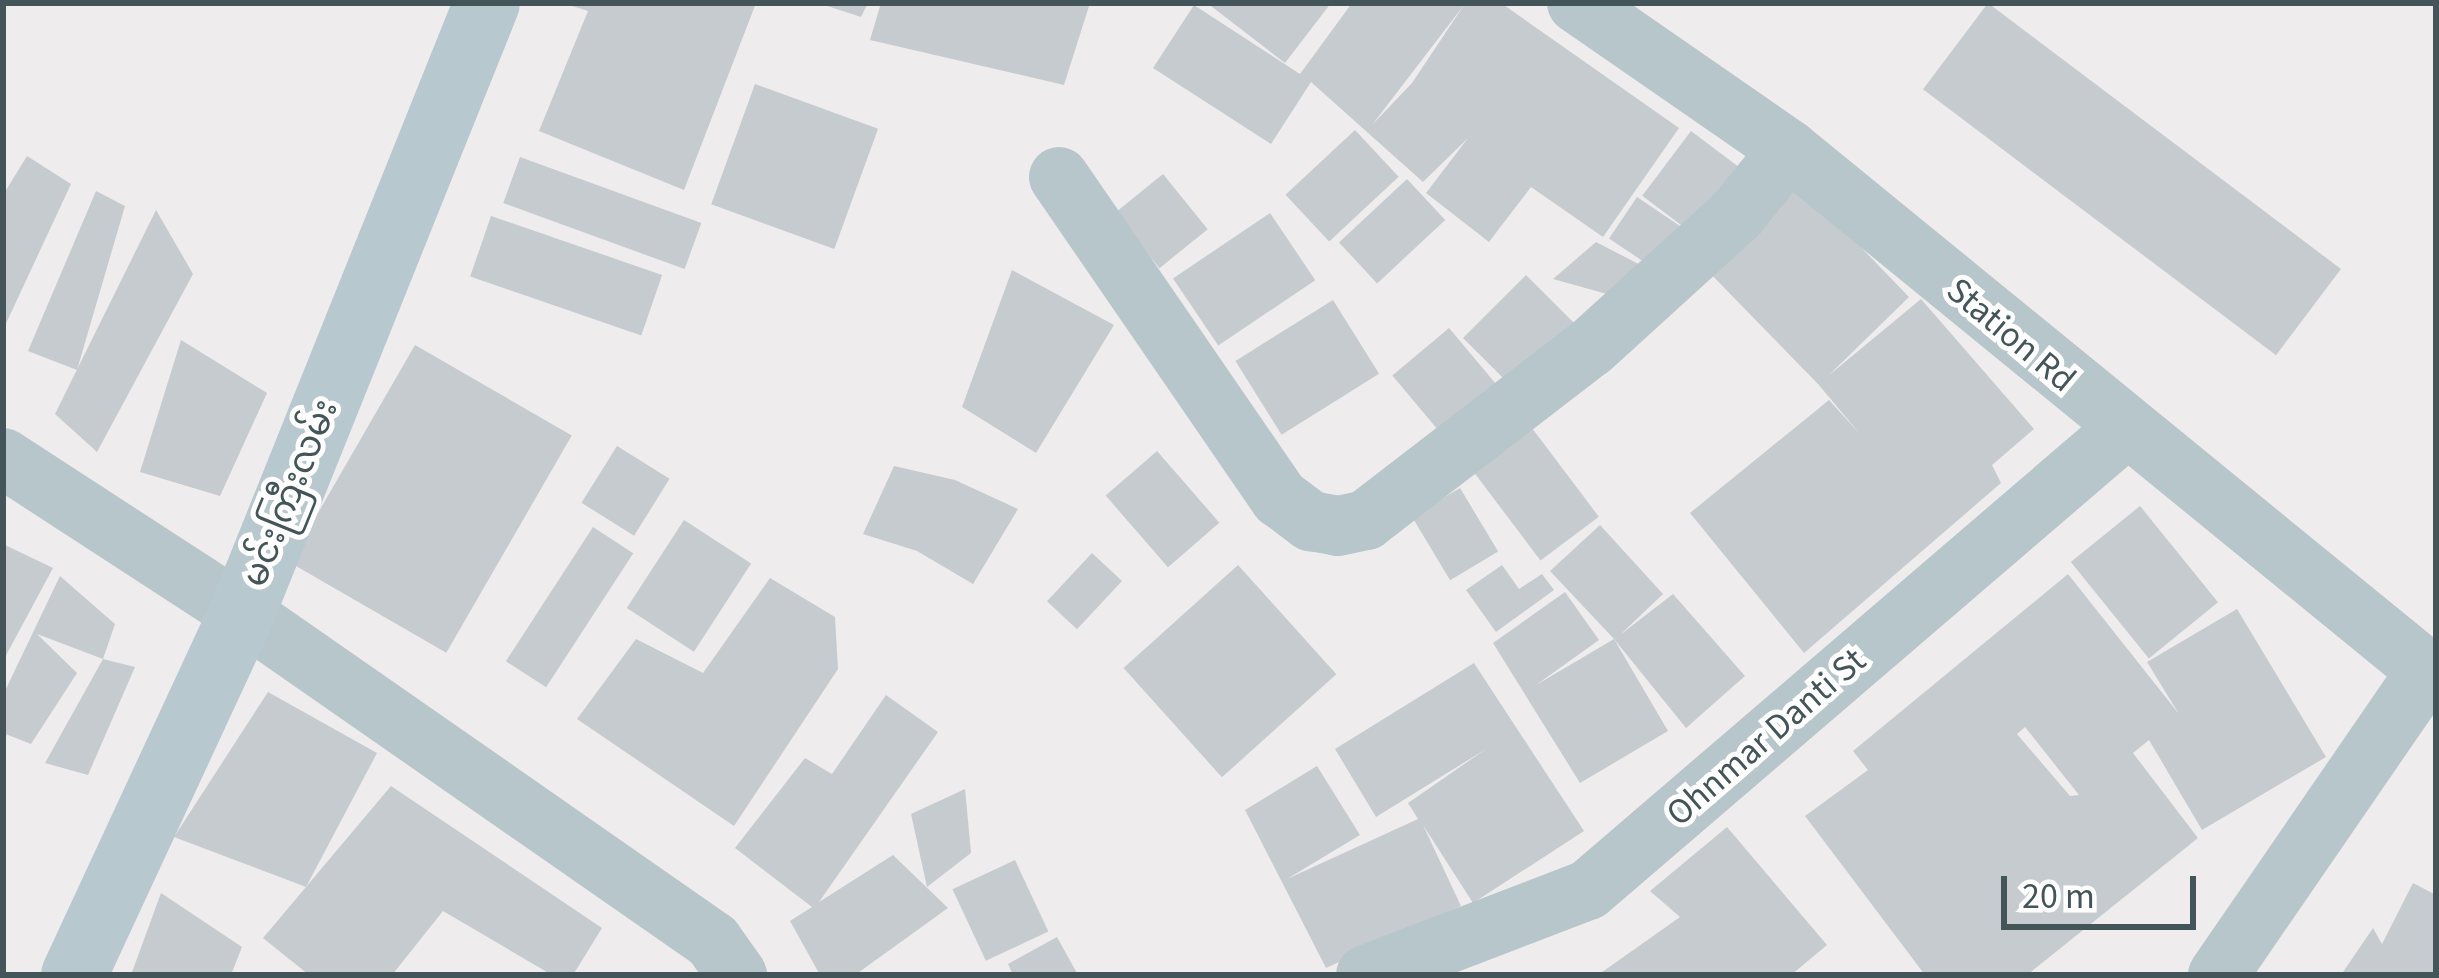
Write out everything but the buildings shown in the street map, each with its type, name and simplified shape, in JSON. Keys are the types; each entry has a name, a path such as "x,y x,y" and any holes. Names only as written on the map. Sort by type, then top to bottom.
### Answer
{"main road":[{"name":"မင်းကြီးလမ်း","path":"74,975 242,613 487,3"}],"street":[{"name":"Station Rd","path":"1577,3 1789,150 2124,430 2430,676"},
{"path":"1059,177 1280,498 1311,520 1338,526 1366,520 1591,347 1737,214 1789,150"},
{"name":"Ohnmar Danti St","path":"1366,975 1588,890 2124,430"},
{"path":"3,458 242,613 713,941 737,975"},
{"path":"2218,975 2430,676"}]}
